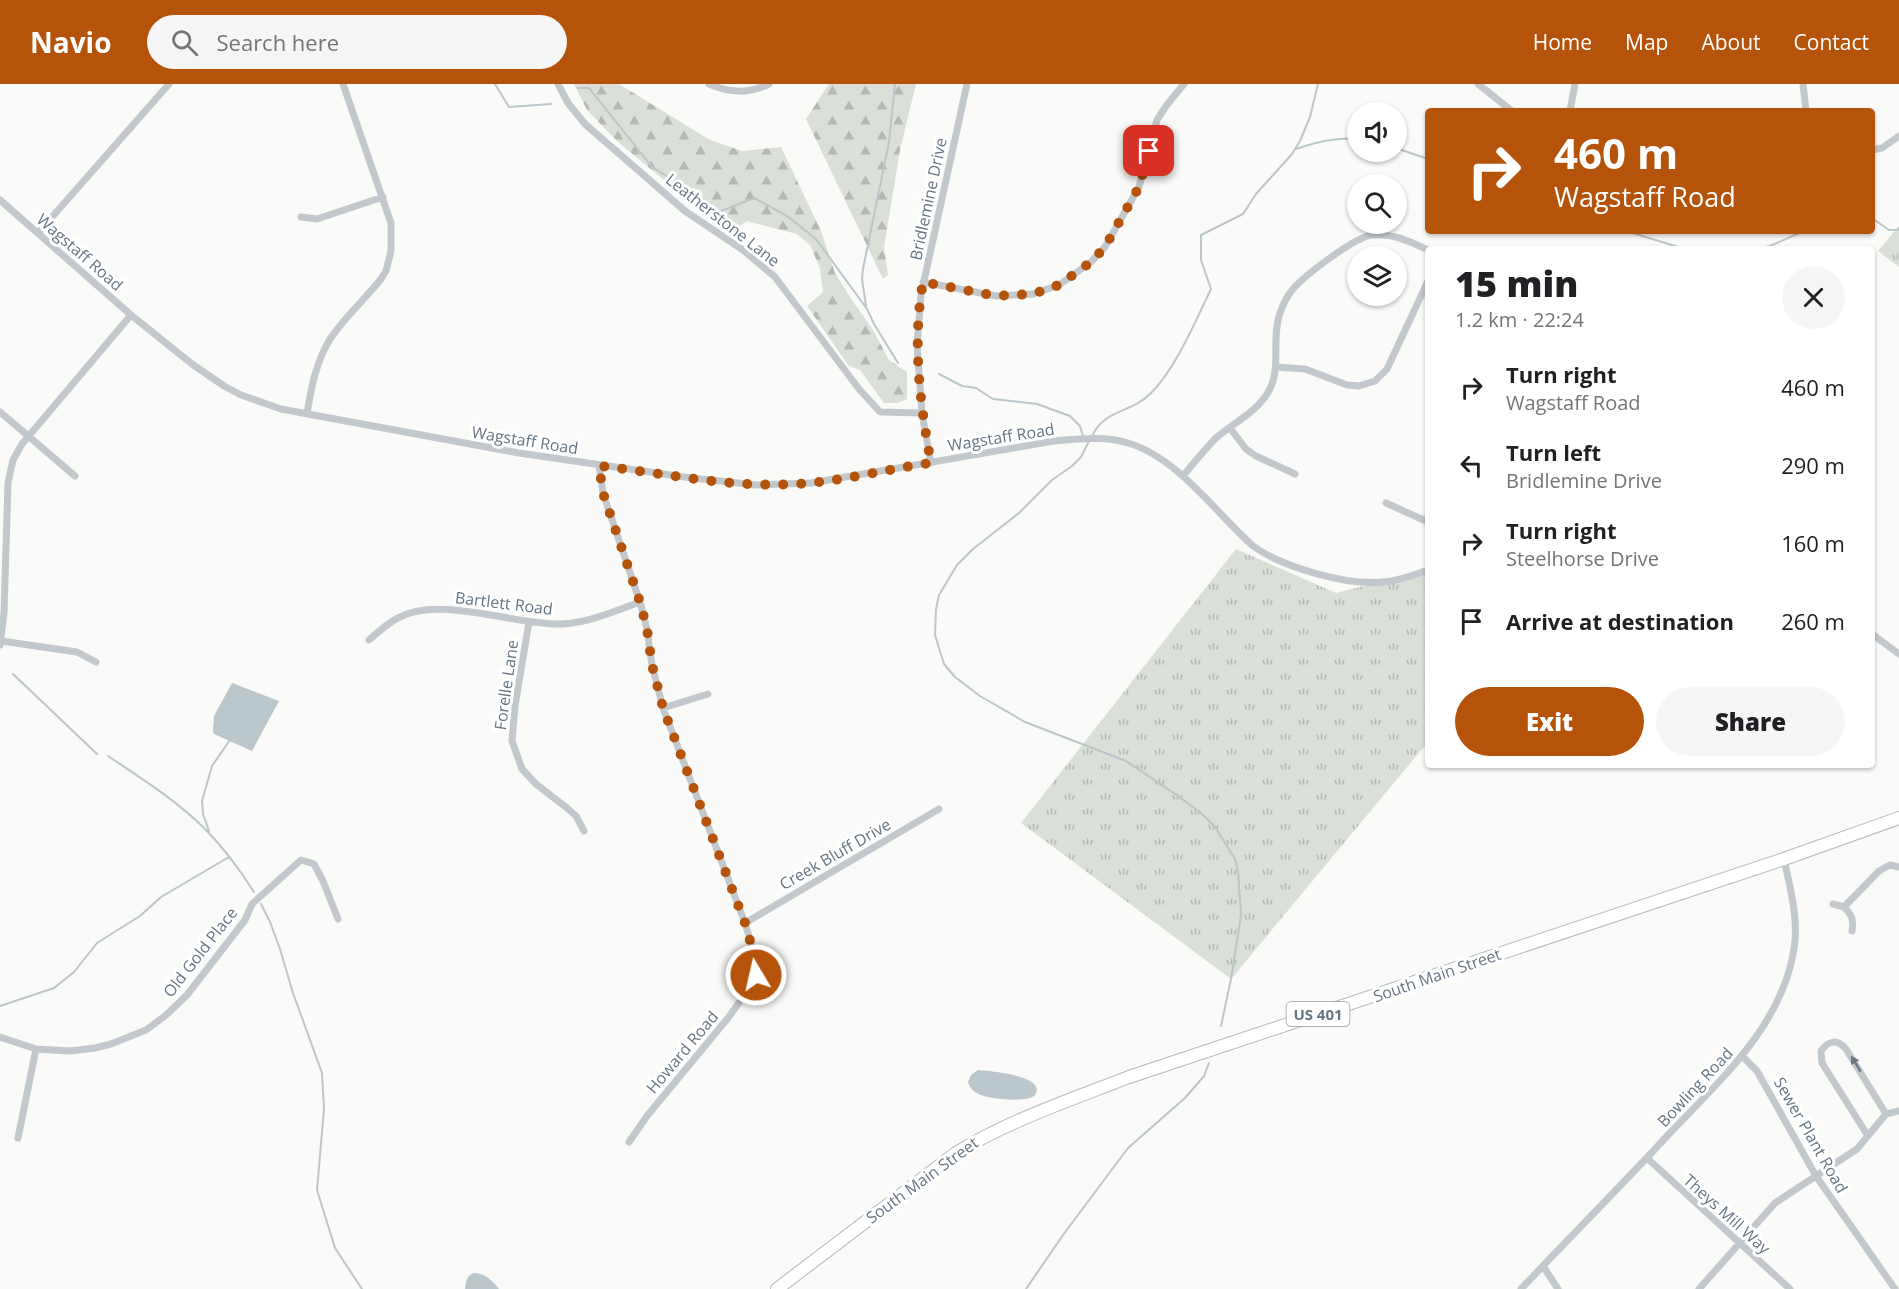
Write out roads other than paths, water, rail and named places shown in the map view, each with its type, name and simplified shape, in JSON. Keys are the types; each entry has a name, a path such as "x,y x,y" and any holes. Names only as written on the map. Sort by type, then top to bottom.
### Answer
{"highway":[{"name":"South Main Street","path":"777,1289 956,1153 985,1135 1032,1114 1139,1074 1899,818"}],"street":[{"path":"38,233 169,84"},
{"path":"307,414 318,363 330,340 386,271 393,242 391,223 343,84"},
{"name":"Leatherstone Lane","path":"558,84 568,103 585,124 690,214 743,250 775,277 859,389 880,412 922,413"},
{"path":"709,84 736,92 752,91 769,84"},
{"name":"Bridlemine Drive","path":"931,463 922,413 917,345 923,282 967,84"},
{"path":"923,282 996,296 1019,296 1059,285 1073,277 1105,247 1139,187 1157,120 1184,84"},
{"path":"1478,84 1508,108"},
{"path":"1571,108 1575,84"},
{"path":"1803,84 1806,108"},
{"path":"1875,149 1882,148 1899,136"},
{"path":"301,217 316,219 382,197"},
{"name":"Wagstaff Road","path":"0,200 131,315 192,364 224,386 257,401 307,414 440,440 599,466 714,481 774,485 811,483 1054,441 1092,438 1129,443 1163,461 1183,476 1253,546 1293,566 1318,574 1381,583 1425,571"},
{"path":"1183,476 1217,438 1255,408 1271,388 1276,367 1279,314 1292,290 1301,280 1356,239 1368,235 1389,235 1425,249"},
{"path":"1276,367 1305,369 1347,385 1359,386 1375,381 1388,369 1425,288"},
{"path":"96,662 77,652 1,643 8,483 17,451 131,315"},
{"path":"0,412 75,476"},
{"path":"1230,428 1246,449 1295,474"},
{"name":"Howard Road","path":"599,466 603,493 640,602 663,708 745,923 756,962 756,975 748,990 728,1018 647,1116 629,1142"},
{"path":"1386,504 1425,521"},
{"name":"Bartlett Road","path":"369,640 399,617 422,609 443,609 529,622 561,624 578,622 640,602"},
{"name":"Forelle Lane","path":"529,622 515,706 512,741 522,769 536,784 576,816 584,831"},
{"path":"1875,636 1899,654"},
{"path":"663,708 708,693"},
{"name":"Creek Bluff Drive","path":"745,923 939,809"},
{"name":"Bowling Road","path":"1521,1289 1647,1158 1742,1056 1758,1035 1775,1005 1794,950 1796,927 1784,858"},
{"name":"Old Gold Place","path":"0,1037 36,1049 70,1051 95,1048 127,1039 154,1024 187,995 244,920 252,904 301,860 314,864 338,920"},
{"path":"1844,907 1879,871 1890,865 1899,867"},
{"path":"1833,904 1844,907 1851,914 1852,931"},
{"path":"1868,1136 1822,1062 1821,1051 1826,1044 1832,1041 1840,1043 1846,1049 1886,1114"},
{"path":"18,1138 36,1049"},
{"name":"Sewer Plant Road","path":"1742,1056 1757,1071 1815,1176 1895,1289"},
{"path":"1699,1289 1774,1203 1857,1149 1886,1114 1899,1111"},
{"name":"Theys Mill Way","path":"1647,1158 1790,1289"},
{"path":"1543,1266 1558,1289"}],"waterway":[{"path":"495,84 509,107 551,104"},
{"path":"866,306 862,279 863,269 889,142 895,84"},
{"path":"1092,436 1104,420 1150,394 1168,372 1211,289 1201,260 1201,235 1243,214 1256,194 1292,154 1310,117 1318,84"},
{"path":"578,88 589,88 652,167 673,180 693,202 714,214 754,198 787,216 816,239 867,309 898,363"},
{"path":"1296,149 1326,141 1347,139"},
{"path":"1407,152 1425,158"},
{"path":"1875,220 1889,230 1899,230"},
{"path":"1636,234 1675,246"},
{"path":"1770,246 1797,234"},
{"path":"939,374 962,386 976,388 993,399 1037,404 1070,416 1080,426 1083,436"},
{"path":"1089,441 1081,457 1072,466 1052,480 1019,513 973,549 957,565 939,595 935,635 944,664 955,677 980,696 1025,722 1126,761 1181,798 1215,827 1235,859 1241,915 1221,1026"},
{"path":"13,674 97,754"},
{"path":"209,831 203,814 202,801 212,766 230,740"},
{"path":"108,756 158,790 194,819 225,851 254,892"},
{"path":"0,1006 54,988 74,972 97,943 140,916 161,897 229,857"},
{"path":"261,904 280,949 293,993 322,1073 324,1109 317,1190 335,1248 362,1289"},
{"path":"1026,1289 1128,1148 1185,1098 1204,1076 1209,1063"}]}
